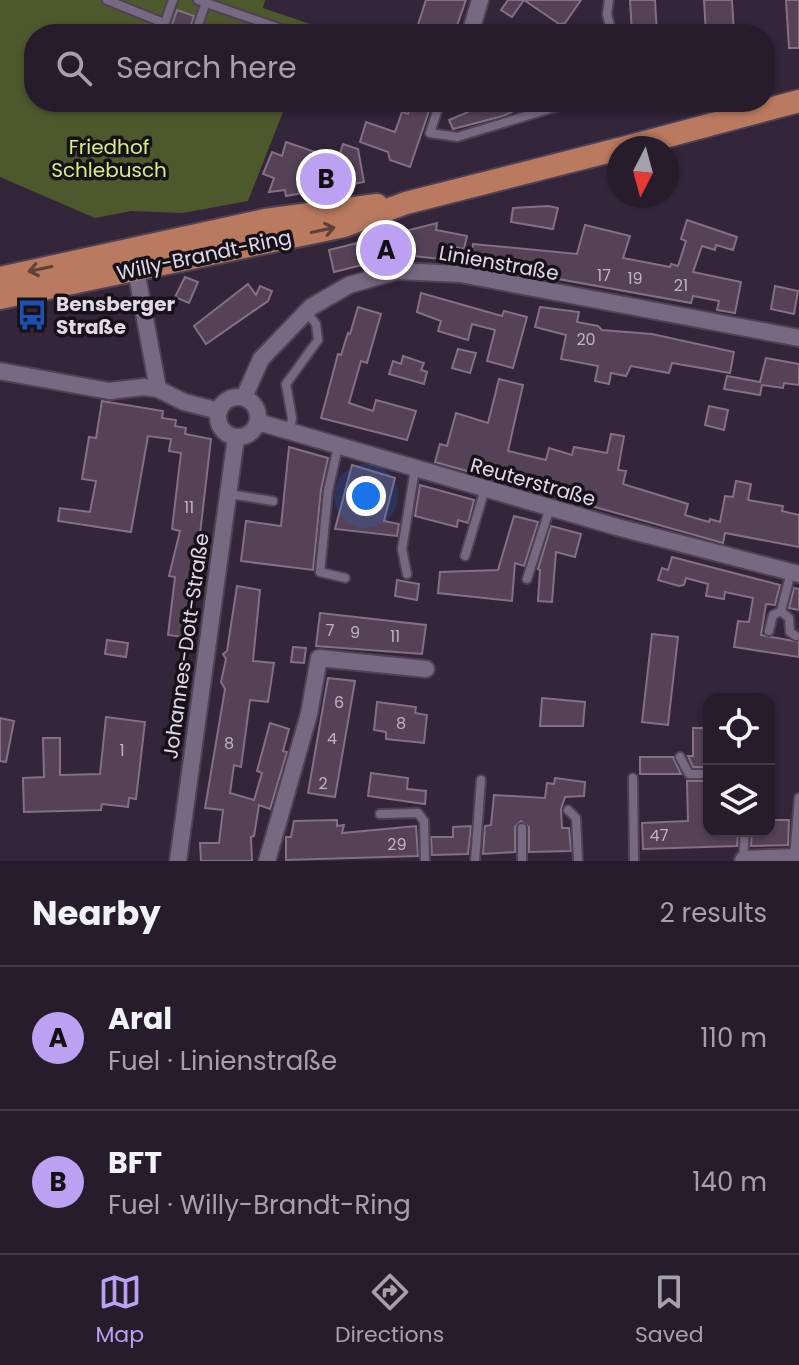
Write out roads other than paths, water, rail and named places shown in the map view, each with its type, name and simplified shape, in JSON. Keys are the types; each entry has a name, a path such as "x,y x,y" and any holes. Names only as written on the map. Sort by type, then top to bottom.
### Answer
{"main road":[{"name":"Willy-Brandt-Ring","path":"775,107 799,101"},
{"name":"Willy-Brandt-Ring","path":"666,136 757,112"},
{"name":"Willy-Brandt-Ring","path":"0,278 344,226 406,203 607,152"},
{"name":"Willy-Brandt-Ring","path":"0,298 134,260"}],"street":[{"path":"473,24 480,0"},
{"path":"134,260 158,389"},
{"name":"Linienstraße","path":"244,397 261,359 306,311 349,285 398,271 460,274 799,338"},
{"path":"0,371 109,391 144,387 158,389 184,402 219,411"},
{"path":"244,397 256,407 258,422 248,434 236,437 221,427 219,411 228,399 244,397"},
{"name":"Reuterstraße","path":"258,422 550,507 795,573"},
{"name":"Johannes-Dott-Straße","path":"178,861 236,437"},
{"path":"267,861 309,714 319,658 426,669"},
{"path":"744,861 796,859"}],"lane":[{"path":"107,0 164,23 173,0"},
{"path":"609,0 610,24"},
{"path":"197,24 202,1 268,24"},
{"path":"437,112 430,133 457,137 539,112"},
{"path":"290,432 292,418 286,384 318,340 319,333 306,311"},
{"path":"338,447 328,491 320,572 345,578"},
{"path":"407,574 402,549 415,468"},
{"path":"465,556 486,488"},
{"path":"228,494 273,501"},
{"path":"527,579 550,507"},
{"path":"769,631 773,615 781,611 795,573"},
{"path":"781,611 789,618 790,632 796,636"},
{"path":"680,757 689,774 703,774"},
{"path":"633,778 634,861"},
{"path":"475,861 481,780"},
{"path":"796,859 799,798"},
{"path":"568,810 576,818 578,861"},
{"path":"380,814 418,813 424,821 425,861"},
{"path":"522,828 522,861"},
{"path":"744,861 745,837"}],"place":[{"name":"BFT","path":"326,179"},
{"name":"Aral","path":"386,250"},
{"name":"Bensberger Straße","path":"32,315"}],"park label":[{"name":"Friedhof Schlebusch","path":"109,158"}]}
